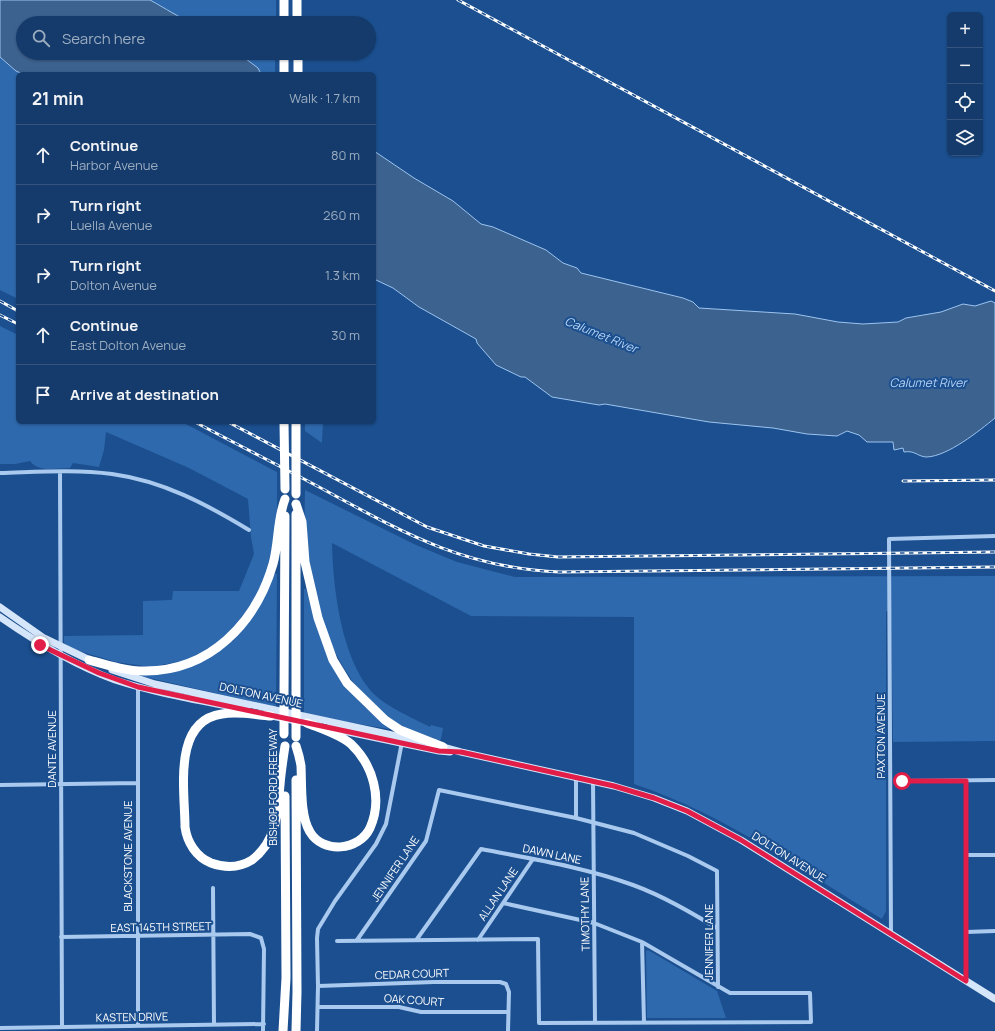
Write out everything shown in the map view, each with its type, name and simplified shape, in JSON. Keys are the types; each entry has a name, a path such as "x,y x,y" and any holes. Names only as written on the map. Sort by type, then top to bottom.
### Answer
{"highway":[{"path":"284,0 284,16"},
{"path":"297,0 297,16"},
{"path":"284,60 284,72"},
{"path":"298,60 298,72"},
{"name":"BISHOP FORD FREEWAY","path":"283,1031 286,978 284,424"},
{"name":"BISHOP FORD FREEWAY","path":"296,424 296,1031"},
{"path":"89,660 108,666 130,669 161,670 181,666 197,660 211,653 227,641 249,616 268,579 277,547 279,515 285,499"},
{"path":"296,499 302,522 305,562 318,618 333,660 347,683 385,720 400,730 443,746"},
{"path":"272,716 220,714 204,721 190,736 186,746 184,758 185,827 186,834 195,852 207,862 217,865 238,867 252,859 266,846 273,833 277,817 284,746"},
{"path":"296,741 300,764 305,823 310,833 319,842 331,847 343,847 355,843 363,837 370,828 375,810 376,793 373,777 364,759 351,744 338,735 307,724"}],"street":[{"path":"0,473 60,472 113,474 154,484 207,505 249,530"},
{"name":"DANTE AVENUE","path":"60,472 62,1026"},
{"name":"PAXTON AVENUE","path":"891,934 889,539 995,536"},
{"path":"0,607 61,650"},
{"path":"0,617 40,645 61,650"},
{"name":"DOLTON AVENUE","path":"61,650 121,673 155,684 402,740 439,751 461,752"},
{"name":"DOLTON AVENUE","path":"61,650 99,673 138,687 307,724 443,746 461,752 593,780 648,796 702,818 995,999"},
{"name":"BLACKSTONE AVENUE","path":"138,687 138,1026"},
{"path":"317,1031 318,929 335,901 376,844 386,824 402,740"},
{"path":"576,777 576,818"},
{"name":"TIMOTHY LANE","path":"593,780 592,822 594,873 595,1023"},
{"path":"902,781 995,780"},
{"path":"966,781 966,981"},
{"path":"0,785 137,783"},
{"name":"JENNIFER LANE","path":"337,941 417,939 538,939 539,1023 811,1022 810,993 730,993 718,986 717,871 688,856 634,833 576,818 438,790 426,841 357,940"},
{"name":"DAWN LANE","path":"417,939 481,849 594,873 633,885 660,897 717,928"},
{"path":"966,856 995,855"},
{"name":"ALLAN LANE","path":"478,940 532,859"},
{"path":"213,888 214,1025"},
{"path":"503,903 594,922 642,942 718,986"},
{"path":"966,932 995,931"},
{"name":"EAST 145TH STREET","path":"61,937 250,934 261,938 264,949 264,1024"},
{"path":"642,942 644,1022"},
{"name":"CEDAR COURT","path":"318,986 434,982 500,982 506,984 509,992 508,1012"},
{"name":"OAK COURT","path":"318,1007 399,1007 421,1012 508,1012"},
{"path":"508,1012 508,1031"},
{"path":"263,1031 264,1024"},
{"name":"KASTEN DRIVE","path":"0,1028 264,1024"}],"shaded area":[{"path":"150,0 276,0 276,16 178,16"},
{"path":"0,57 19,72 16,72 16,298 0,290"},
{"path":"247,60 275,60 275,72 260,72 258,68"},
{"path":"0,326 16,334 16,424 186,424 277,472 277,514 272,554 266,574 254,600 226,638 187,660 151,667 116,662 69,648 64,643 64,636 143,635 143,601 172,600 173,591 239,591 254,554 248,499 189,468 106,432 104,450 99,467 73,463 70,468 48,469 38,467 30,461 15,464 0,464"},
{"path":"305,424 323,424 322,443 305,431"},
{"path":"305,490 416,545 457,562 515,577 995,576 995,741 893,742 891,612 886,611 886,911 882,919 731,827 667,796 634,784 634,617 471,616 332,543 334,580 340,620 345,640 360,675 370,690 390,706 430,727 431,725 443,728 441,739 439,741 434,740 434,738 404,727 383,714 359,690 345,669 333,647 323,623 310,572 305,517"},
{"path":"273,573 277,574 276,707 132,674 211,657 233,641 248,622"},
{"path":"304,589 306,589 319,631 334,667 356,698 371,713 390,727 389,729 304,713"},
{"path":"648,950 717,991 726,1018 647,1018 646,951"}],"water":[{"path":"0,0 150,0 177,16 16,16 16,60 247,60 258,68 260,72 18,72 0,57"},
{"name":"Calumet River","path":"376,152 414,178 453,201 481,224 493,227 546,250 563,263 577,268 581,273 683,298 693,302 699,308 795,314 838,322 863,324 898,322 906,318 941,312 963,304 975,306 991,301 995,303 995,418 954,448 935,456 927,457 911,452 904,452 903,448 894,450 893,442 867,442 859,435 847,431 837,436 807,434 773,428 709,422 605,404 599,405 552,397 525,377 521,377 496,365 477,343 476,339 419,307 393,288 376,280"}],"railway":[{"path":"458,0 995,291"},
{"path":"0,301 16,310"},
{"path":"0,315 16,323"},
{"path":"199,424 406,533 463,555 525,569 560,572 995,567"},
{"path":"232,424 427,527 484,546 529,554 558,557 995,552"},
{"path":"903,481 995,480"}],"route":[{"path":"40,645 99,673 138,687 439,751 461,752 593,780 635,791 687,811 741,840 966,981 966,781 902,781"}]}
